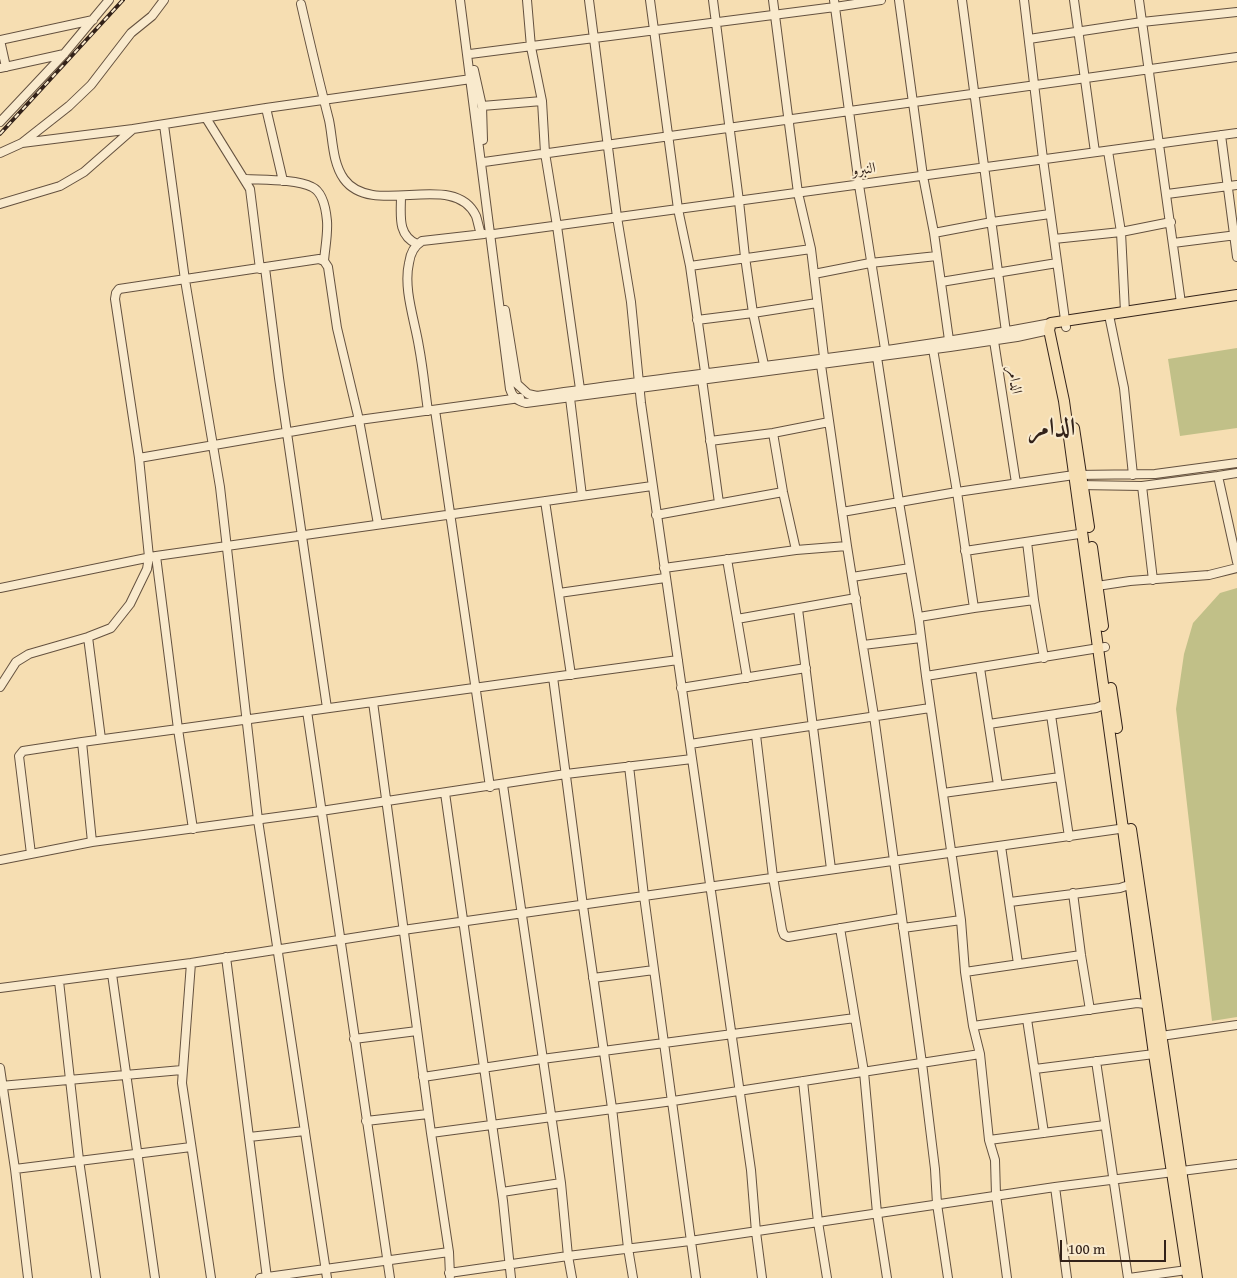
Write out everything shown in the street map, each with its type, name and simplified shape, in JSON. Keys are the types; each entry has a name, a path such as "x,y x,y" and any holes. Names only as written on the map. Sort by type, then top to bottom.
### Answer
{"main road":[{"path":"1058,326 1125,312 1237,295"},
{"path":"1058,326 1237,301"},
{"path":"1058,326 1064,401 1098,586 1106,704 1127,828 1132,884 1153,1008 1161,1036 1188,1274"},
{"path":"1079,480 1082,531 1102,647 1153,1008 1154,1054 1197,1278"}],"street":[{"path":"0,122 64,54 109,0"},
{"path":"0,153 22,143 69,106 91,85 131,33 152,16 164,0"},
{"path":"460,0 492,234 516,380 524,392 537,396"},
{"path":"465,0 470,54 482,106 484,162 510,389 516,399 526,403 570,398 638,385 822,361 885,349 1058,326"},
{"path":"527,0 531,47 542,101 545,153 580,389"},
{"path":"589,0 617,218 630,302 638,385 751,1170 762,1278"},
{"path":"650,0 678,209 690,266 719,503"},
{"path":"713,0 745,257 753,313 764,365"},
{"path":"773,0 798,193 811,249 829,422 874,716 922,1063 935,1169 937,1204 948,1278"},
{"path":"470,54 716,23 834,4 881,0"},
{"path":"899,0 922,176 934,233 949,340"},
{"path":"962,0 1006,332"},
{"path":"1024,0 1057,263 1058,326"},
{"path":"1074,0 1095,152"},
{"path":"1140,0 1181,303"},
{"path":"301,4 329,121 336,163 344,178 352,188 365,194 401,196 442,194 458,199 467,205 475,215 481,234"},
{"path":"834,4 858,185 885,349"},
{"path":"1029,39 1142,22 1237,12"},
{"path":"64,54 3,67 0,40 93,20"},
{"path":"484,162 1237,57"},
{"path":"22,143 133,130 266,108 471,79"},
{"path":"482,106 542,101"},
{"path":"266,108 283,181"},
{"path":"206,118 246,179 251,195 327,708"},
{"path":"164,125 185,280 220,487 258,820 327,1278"},
{"path":"0,204 60,186 84,172 133,130"},
{"name":"النبرو","path":"417,244 422,241 557,226 1108,151 1160,142 1237,133"},
{"path":"1221,135 1236,235 1237,257"},
{"path":"1108,151 1121,232 1125,312"},
{"path":"246,179 283,181 312,187 318,193 324,205 327,222 324,261"},
{"path":"1167,194 1237,185"},
{"path":"401,196 402,224 405,235 408,240 417,244 408,264 408,284 449,514 490,787"},
{"path":"934,233 1050,214"},
{"path":"1054,238 1121,232 1171,222"},
{"path":"1173,242 1236,235"},
{"path":"690,266 811,249"},
{"path":"814,274 870,263 937,256"},
{"path":"193,829 115,299 119,289 319,259 324,261 328,267 337,328 359,420 378,524"},
{"path":"941,282 1057,263"},
{"path":"697,320 817,303"},
{"path":"1110,320 1124,388 1133,475"},
{"path":"704,376 764,365 877,357 994,341 1058,326"},
{"name":"الدامر","path":"994,341 1016,484"},
{"path":"933,349 974,608"},
{"path":"877,357 919,617 930,708 961,920 965,972 973,1026 980,1054 989,1140 995,1160 996,1196 1007,1278"},
{"path":"139,458 359,420 580,389 638,385"},
{"path":"570,398 582,496"},
{"path":"710,441 773,433 829,422"},
{"path":"773,433 782,492 796,550"},
{"path":"842,512 1016,484 1175,472 1237,463"},
{"path":"1079,480 1142,486 1237,473"},
{"path":"1218,476 1237,562"},
{"path":"0,588 152,557 226,545 652,486"},
{"path":"1142,486 1153,580"},
{"path":"656,515 782,492"},
{"path":"545,501 571,675"},
{"path":"966,550 1079,534 1082,531"},
{"path":"1027,542 1044,658"},
{"path":"664,568 796,550 847,546"},
{"path":"0,686 16,662 29,654 88,637 111,628 130,604 152,557"},
{"path":"727,559 747,678"},
{"path":"852,577 910,568"},
{"path":"1098,586 1209,575 1237,568"},
{"path":"559,593 666,578"},
{"path":"737,619 856,598"},
{"path":"919,617 1034,600"},
{"path":"798,609 831,869"},
{"path":"88,637 101,739"},
{"path":"863,645 921,638"},
{"path":"926,676 1102,647"},
{"path":"31,854 19,756 23,751 678,660"},
{"path":"681,688 806,668"},
{"path":"980,668 998,785"},
{"path":"553,677 612,1108 633,1278"},
{"path":"373,702 428,1114 449,1252 450,1276 510,1264 756,1232 1113,1179 1237,1164"},
{"path":"989,724 1096,708 1106,704"},
{"path":"690,744 930,708"},
{"path":"307,711 339,940 390,1278"},
{"path":"1051,715 1069,837"},
{"path":"756,735 773,877 784,935 788,936 902,918"},
{"path":"82,742 92,842"},
{"path":"0,860 92,842 445,794 566,774 692,759"},
{"path":"629,766 644,896 696,1278"},
{"path":"943,793 1060,777"},
{"path":"503,785 552,1117 572,1278"},
{"path":"445,794 502,1192 512,1278"},
{"path":"0,988 192,963 277,948 1127,828"},
{"path":"1001,846 1018,964"},
{"path":"1010,902 1120,888 1132,884"},
{"path":"1073,893 1090,1010"},
{"path":"903,928 961,920"},
{"path":"840,928 864,1072 877,1213 887,1278"},
{"path":"965,972 1081,955"},
{"path":"226,957 265,1278 449,1252"},
{"path":"192,963 182,1083 211,1278"},
{"path":"593,978 654,970"},
{"path":"112,974 155,1278"},
{"path":"59,981 79,1160 96,1278"},
{"path":"973,1026 1137,1003 1153,1008"},
{"path":"423,1077 542,1059 855,1018"},
{"path":"1028,1019 1044,1133"},
{"path":"1161,1036 1237,1025"},
{"path":"354,1039 417,1031"},
{"path":"431,1133 673,1101 980,1054"},
{"path":"1035,1069 1154,1054"},
{"path":"1096,1061 1128,1278 1188,1274"},
{"path":"0,1068 4,1119 15,1169 28,1278"},
{"path":"1,1086 182,1070"},
{"path":"803,1081 818,1222 827,1278"},
{"path":"366,1122 428,1114"},
{"path":"989,1140 1105,1125"},
{"path":"249,1137 305,1131"},
{"path":"15,1169 191,1147"},
{"path":"502,1192 561,1182"},
{"path":"1055,1187 1068,1278"}],"shaded area":[{"path":"1237,348 1237,428 1180,436 1168,359"},
{"path":"1237,588 1237,1017 1212,1021 1176,709 1184,654 1193,623 1220,593"}],"railway":[{"path":"0,134 123,0"}],"district":[{"name":"الدامر","path":"1052,429"}]}
